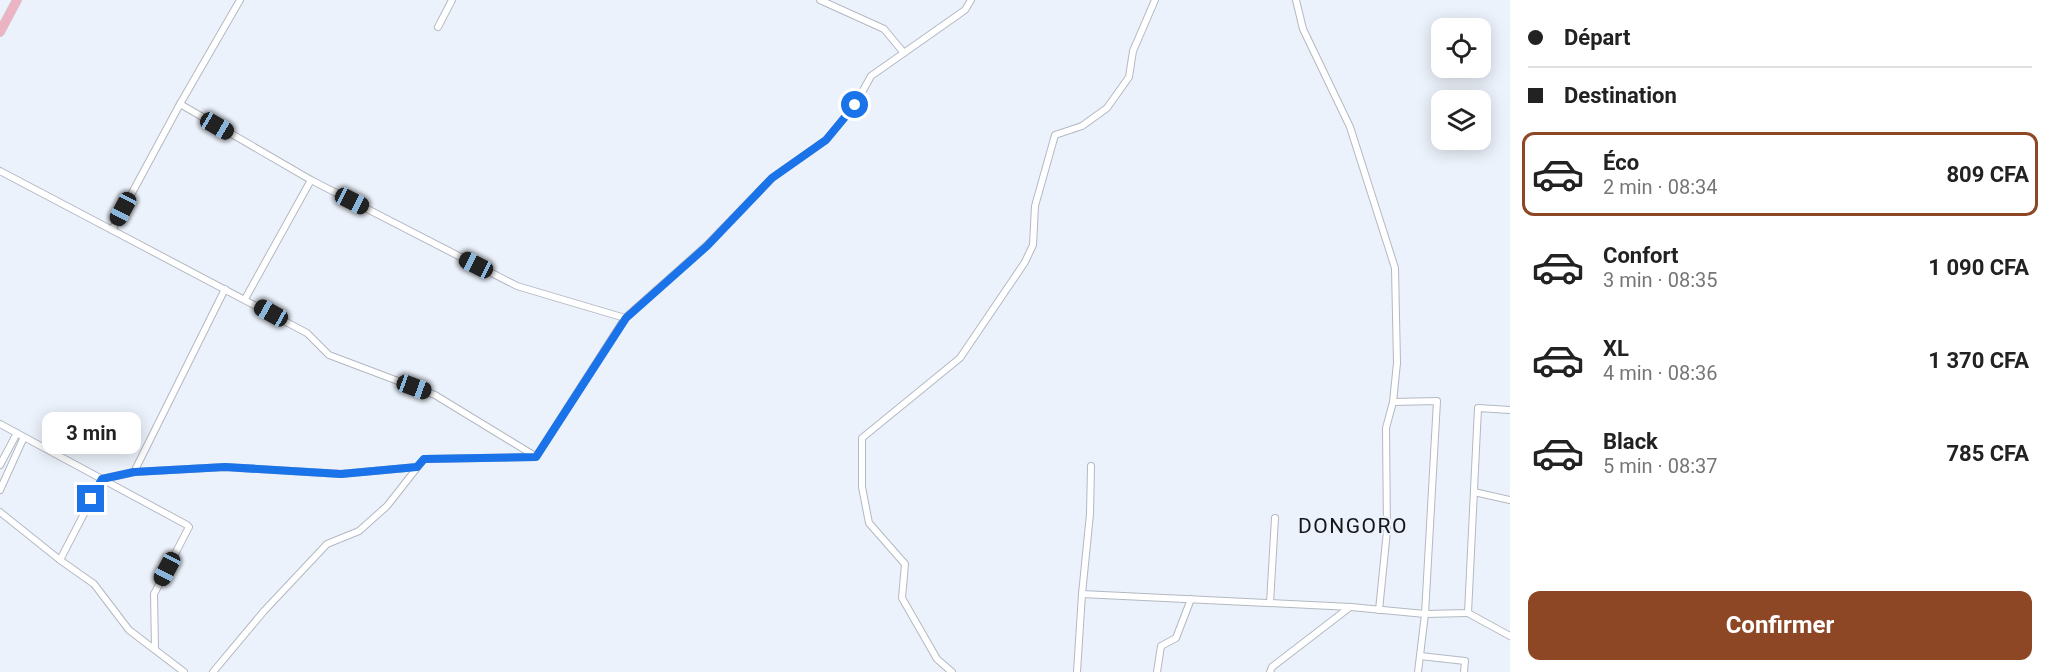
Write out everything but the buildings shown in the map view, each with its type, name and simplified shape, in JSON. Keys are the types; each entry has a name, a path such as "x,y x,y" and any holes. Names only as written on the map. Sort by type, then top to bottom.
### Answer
{"main road":[{"path":"0,32 15,1"}],"street":[{"path":"112,230 180,104 240,0"},
{"path":"438,27 452,0"},
{"path":"820,0 884,30 904,54"},
{"path":"536,457 626,318 707,246 772,178 826,140 855,105 871,76 965,10 971,0"},
{"path":"952,672 937,659 902,598 905,564 869,523 862,487 862,438 967,351 1033,246 1035,206 1055,135 1082,126 1107,108 1129,77 1133,51 1155,0"},
{"path":"1296,0 1303,29 1350,127 1394,258 1397,345 1393,402 1386,428 1387,531 1379,610"},
{"path":"0,21 10,13"},
{"path":"180,104 310,180 517,286 626,318"},
{"path":"1,174 307,333 329,356 435,395 536,457"},
{"path":"245,299 310,180"},
{"path":"134,472 225,289"},
{"path":"1393,402 1437,401 1425,614 1418,672"},
{"path":"1468,613 1478,408 1510,410"},
{"path":"0,424 189,527 154,594 155,649"},
{"path":"0,465 17,433"},
{"path":"0,490 24,437"},
{"path":"213,672 264,611 327,544 359,531 387,506 424,459 536,457"},
{"path":"1077,672 1090,514 1090,466"},
{"path":"102,479 134,472 225,467 341,474 417,467"},
{"path":"60,561 102,479"},
{"path":"1474,492 1510,500"},
{"path":"0,512 60,561 94,584 129,630 184,672"},
{"path":"1270,603 1275,519"},
{"path":"1082,594 1351,607 1425,614 1468,613 1510,636"},
{"path":"1156,672 1161,646 1176,639 1191,599"},
{"path":"1270,672 1272,667 1351,607"},
{"path":"1420,656 1465,662 1464,672"}],"district":[{"name":"DONGORO","path":"1353,526"}],"route":[{"path":"91,499 102,479 134,472 225,467 341,474 417,467 424,459 536,457 626,318 707,246 772,178 826,140 855,105"}]}
